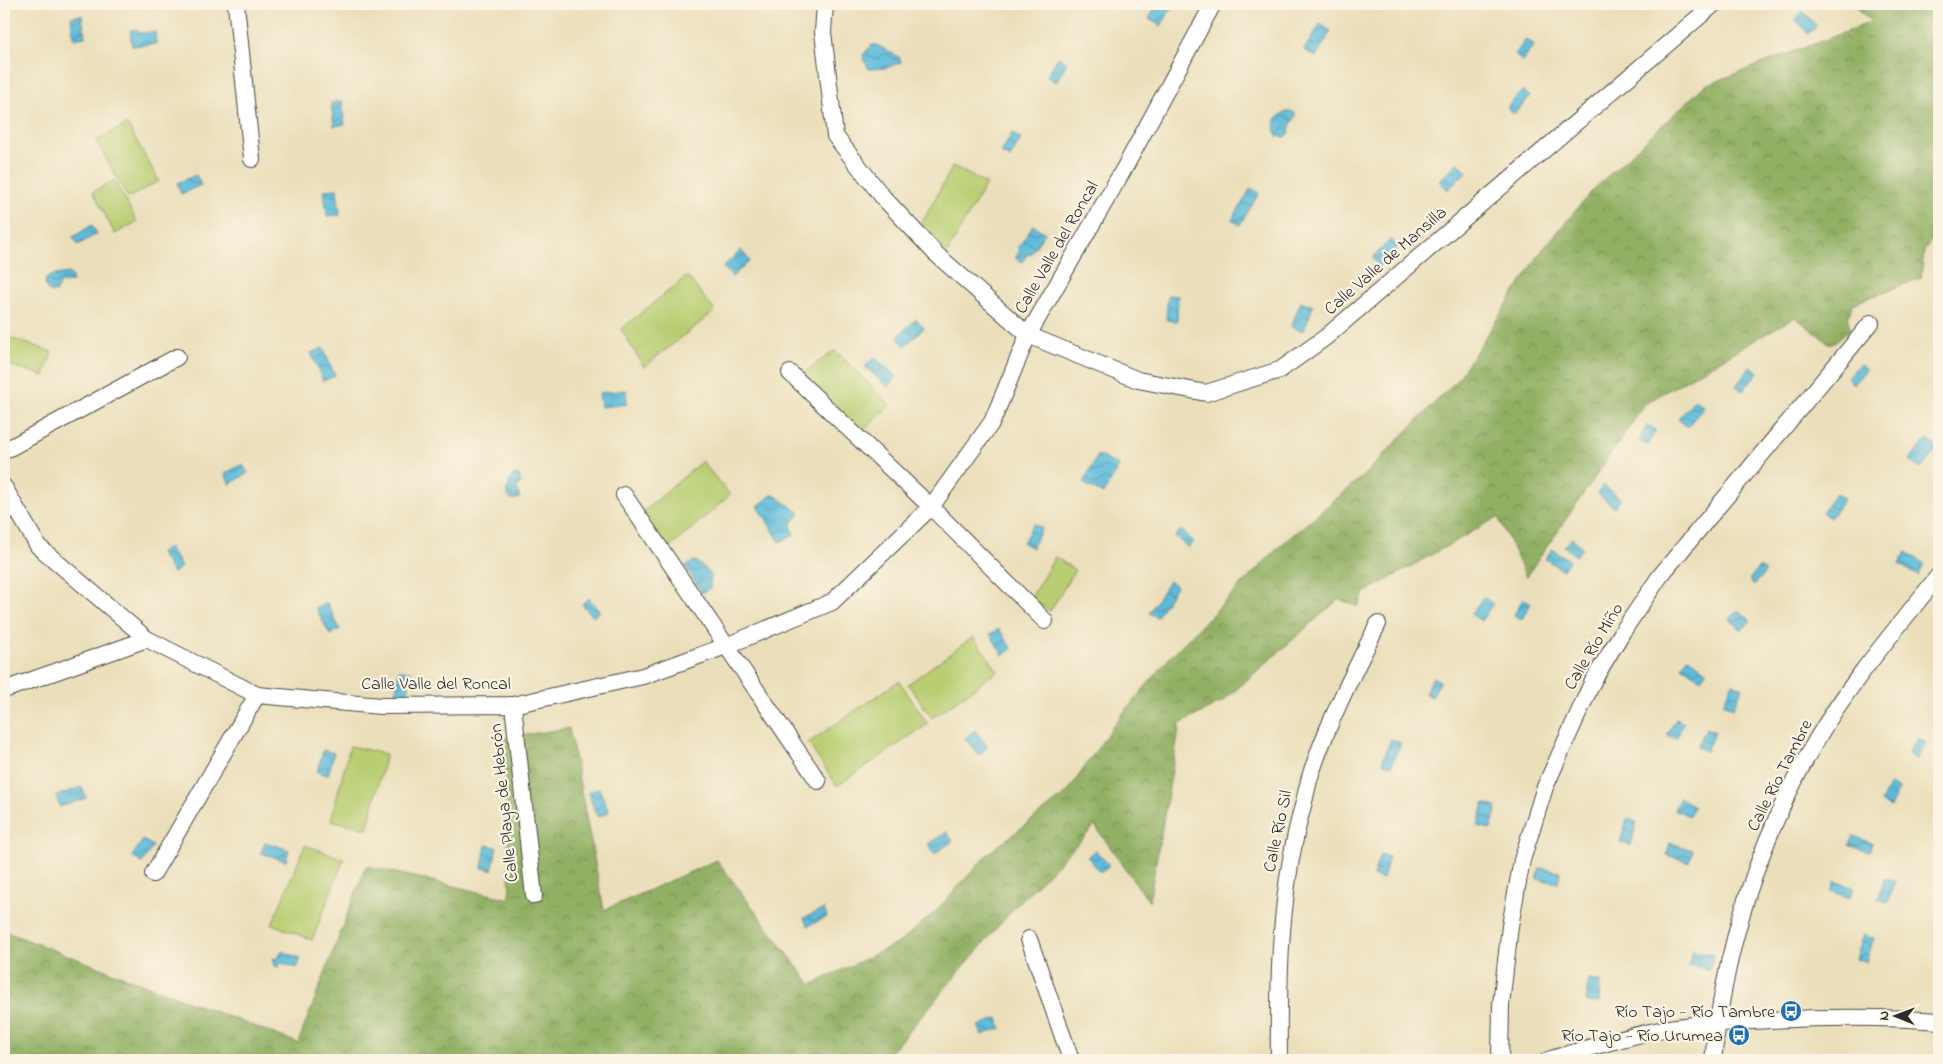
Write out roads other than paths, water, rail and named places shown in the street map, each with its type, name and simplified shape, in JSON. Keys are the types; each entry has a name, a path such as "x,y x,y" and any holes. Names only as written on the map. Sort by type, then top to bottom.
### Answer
{"street":[{"path":"236,4 252,159"},
{"name":"Calle Valle de Mansilla","path":"825,4 823,32 835,136 882,196 936,254 1028,335 1138,380 1206,393 1280,370 1326,337 1714,4"},
{"name":"Calle Valle del Roncal","path":"4,487 38,546 147,639 257,695 381,706 513,705 643,676 726,646 832,602 931,506 992,422 1028,335 1125,167 1213,4"},
{"name":"Calle Río Miño","path":"1500,1060 1503,985 1510,926 1522,860 1545,787 1593,681 1623,631 1660,576 1871,323"},
{"path":"4,451 177,357"},
{"path":"790,373 931,506 1045,621"},
{"path":"624,495 818,781"},
{"name":"Calle Río Tambre","path":"1713,1060 1716,1023 1745,900 1769,833 1818,738 1865,669 1939,575"},
{"name":"Calle Río Sil","path":"1279,1060 1278,1003 1281,932 1295,832 1313,766 1341,697 1378,624"},
{"path":"4,690 147,639"},
{"path":"153,874 257,695"},
{"name":"Calle Playa de Hebrón","path":"513,705 534,896"},
{"path":"1029,938 1071,1060"},
{"path":"1548,1060 1607,1042 1671,1028 1716,1023 1822,1017 1888,1017 1939,1021"}],"water":[{"path":"1157,4 1174,4 1161,26 1149,19"},
{"path":"1803,11 1817,26 1808,34 1795,19"},
{"path":"82,15 85,37 74,39 71,17"},
{"path":"1320,24 1331,31 1316,57 1304,50"},
{"path":"137,29 138,33 155,32 156,44 132,46 130,30"},
{"path":"1526,39 1534,45 1522,61 1515,55"},
{"path":"872,45 877,45 900,58 901,62 886,68 869,69 863,55"},
{"path":"1058,57 1067,63 1056,82 1047,76"},
{"path":"1523,90 1530,97 1514,114 1507,107"},
{"path":"342,101 345,124 334,126 331,103"},
{"path":"1290,111 1294,112 1296,116 1290,126 1289,134 1285,137 1277,136 1276,120 1281,115"},
{"path":"1012,133 1021,139 1010,158 1001,153"},
{"path":"1458,162 1467,171 1448,190 1439,181"},
{"path":"196,175 201,185 181,194 177,183"},
{"path":"1251,188 1259,193 1240,225 1232,220"},
{"path":"337,189 340,215 327,216 324,190"},
{"path":"92,225 97,234 78,245 73,237"},
{"path":"1033,225 1045,233 1030,255 1028,254 1022,262 1015,258 1020,250 1018,248"},
{"path":"1391,239 1398,247 1379,266 1372,258"},
{"path":"741,250 750,261 732,277 723,267"},
{"path":"68,273 72,276 72,282 61,283 55,292 49,292 45,280 50,276"},
{"path":"1168,295 1178,296 1177,321 1166,320"},
{"path":"1301,301 1313,306 1304,331 1291,327"},
{"path":"916,319 924,328 905,346 897,337"},
{"path":"323,348 335,376 323,381 311,353"},
{"path":"874,357 897,377 888,387 865,367"},
{"path":"1860,364 1866,370 1853,384 1847,377"},
{"path":"1751,366 1758,372 1743,391 1736,386"},
{"path":"626,390 627,404 601,407 599,393"},
{"path":"1695,399 1704,407 1687,427 1678,419"},
{"path":"1647,425 1656,430 1648,445 1639,441"},
{"path":"1927,439 1938,448 1921,469 1910,460"},
{"path":"1098,455 1119,466 1103,494 1083,483"},
{"path":"242,464 248,473 230,484 225,474"},
{"path":"519,475 521,484 516,487 520,498 511,500 506,493 512,476"},
{"path":"1603,485 1621,499 1614,507 1597,493"},
{"path":"1836,493 1844,499 1830,518 1822,512"},
{"path":"773,494 800,513 791,525 794,535 780,542 758,506"},
{"path":"1033,524 1042,528 1032,548 1023,543"},
{"path":"1181,530 1194,542 1188,548 1175,536"},
{"path":"1572,538 1583,548 1576,556 1564,546"},
{"path":"169,547 181,567 173,573 160,553"},
{"path":"1552,549 1569,560 1563,570 1545,559"},
{"path":"1906,552 1925,564 1918,576 1899,564"},
{"path":"695,561 711,574 710,588 702,593 685,566"},
{"path":"1759,567 1766,571 1755,585 1749,580"},
{"path":"1169,581 1176,586 1157,617 1149,613"},
{"path":"1483,597 1493,604 1481,621 1471,614"},
{"path":"589,598 600,611 593,617 582,604"},
{"path":"1523,599 1531,603 1522,619 1514,615"},
{"path":"327,603 340,629 330,635 316,608"},
{"path":"1738,610 1751,621 1742,630 1729,619"},
{"path":"999,629 1012,649 1003,655 990,634"},
{"path":"1688,657 1707,671 1701,679 1682,666"},
{"path":"399,670 411,671 408,694 396,693"},
{"path":"1433,677 1440,681 1432,697 1425,694"},
{"path":"1733,683 1743,688 1733,708 1723,703"},
{"path":"1676,719 1684,723 1676,739 1667,735"},
{"path":"1706,728 1715,732 1706,751 1697,747"},
{"path":"975,730 988,747 978,755 965,738"},
{"path":"1918,738 1926,743 1916,759 1908,754"},
{"path":"1391,739 1401,743 1391,766 1382,762"},
{"path":"323,750 334,753 328,775 317,772"},
{"path":"1890,784 1899,789 1890,807 1881,802"},
{"path":"82,787 86,798 60,807 56,796"},
{"path":"599,788 609,812 597,817 588,792"},
{"path":"1680,798 1694,806 1689,816 1674,809"},
{"path":"1484,803 1497,807 1491,829 1478,826"},
{"path":"1627,819 1637,822 1631,845 1620,843"},
{"path":"947,832 953,841 934,854 928,844"},
{"path":"1853,836 1872,843 1869,852 1849,845"},
{"path":"143,840 153,846 142,863 132,856"},
{"path":"265,842 289,850 286,861 261,853"},
{"path":"1670,843 1693,850 1689,862 1667,855"},
{"path":"486,845 497,847 492,870 482,868"},
{"path":"1095,850 1109,865 1101,872 1087,857"},
{"path":"1380,854 1389,857 1383,879 1373,876"},
{"path":"1540,868 1560,872 1558,883 1537,879"},
{"path":"1885,878 1895,881 1888,902 1878,899"},
{"path":"1835,881 1854,888 1850,898 1831,891"},
{"path":"824,909 827,917 808,926 804,918"},
{"path":"1864,934 1874,938 1866,963 1856,959"},
{"path":"1692,950 1714,955 1710,970 1689,965"},
{"path":"281,951 301,958 297,968 281,963 278,967 275,966 273,958 278,959"},
{"path":"1588,980 1600,981 1599,1003 1586,1002"},
{"path":"998,1018 1001,1028 982,1035 978,1026"}],"place":[{"name":"Río Tajo - Río Tambre","path":"1791,1011"},
{"name":"Río Tajo - Río Urumea","path":"1739,1035"}]}
